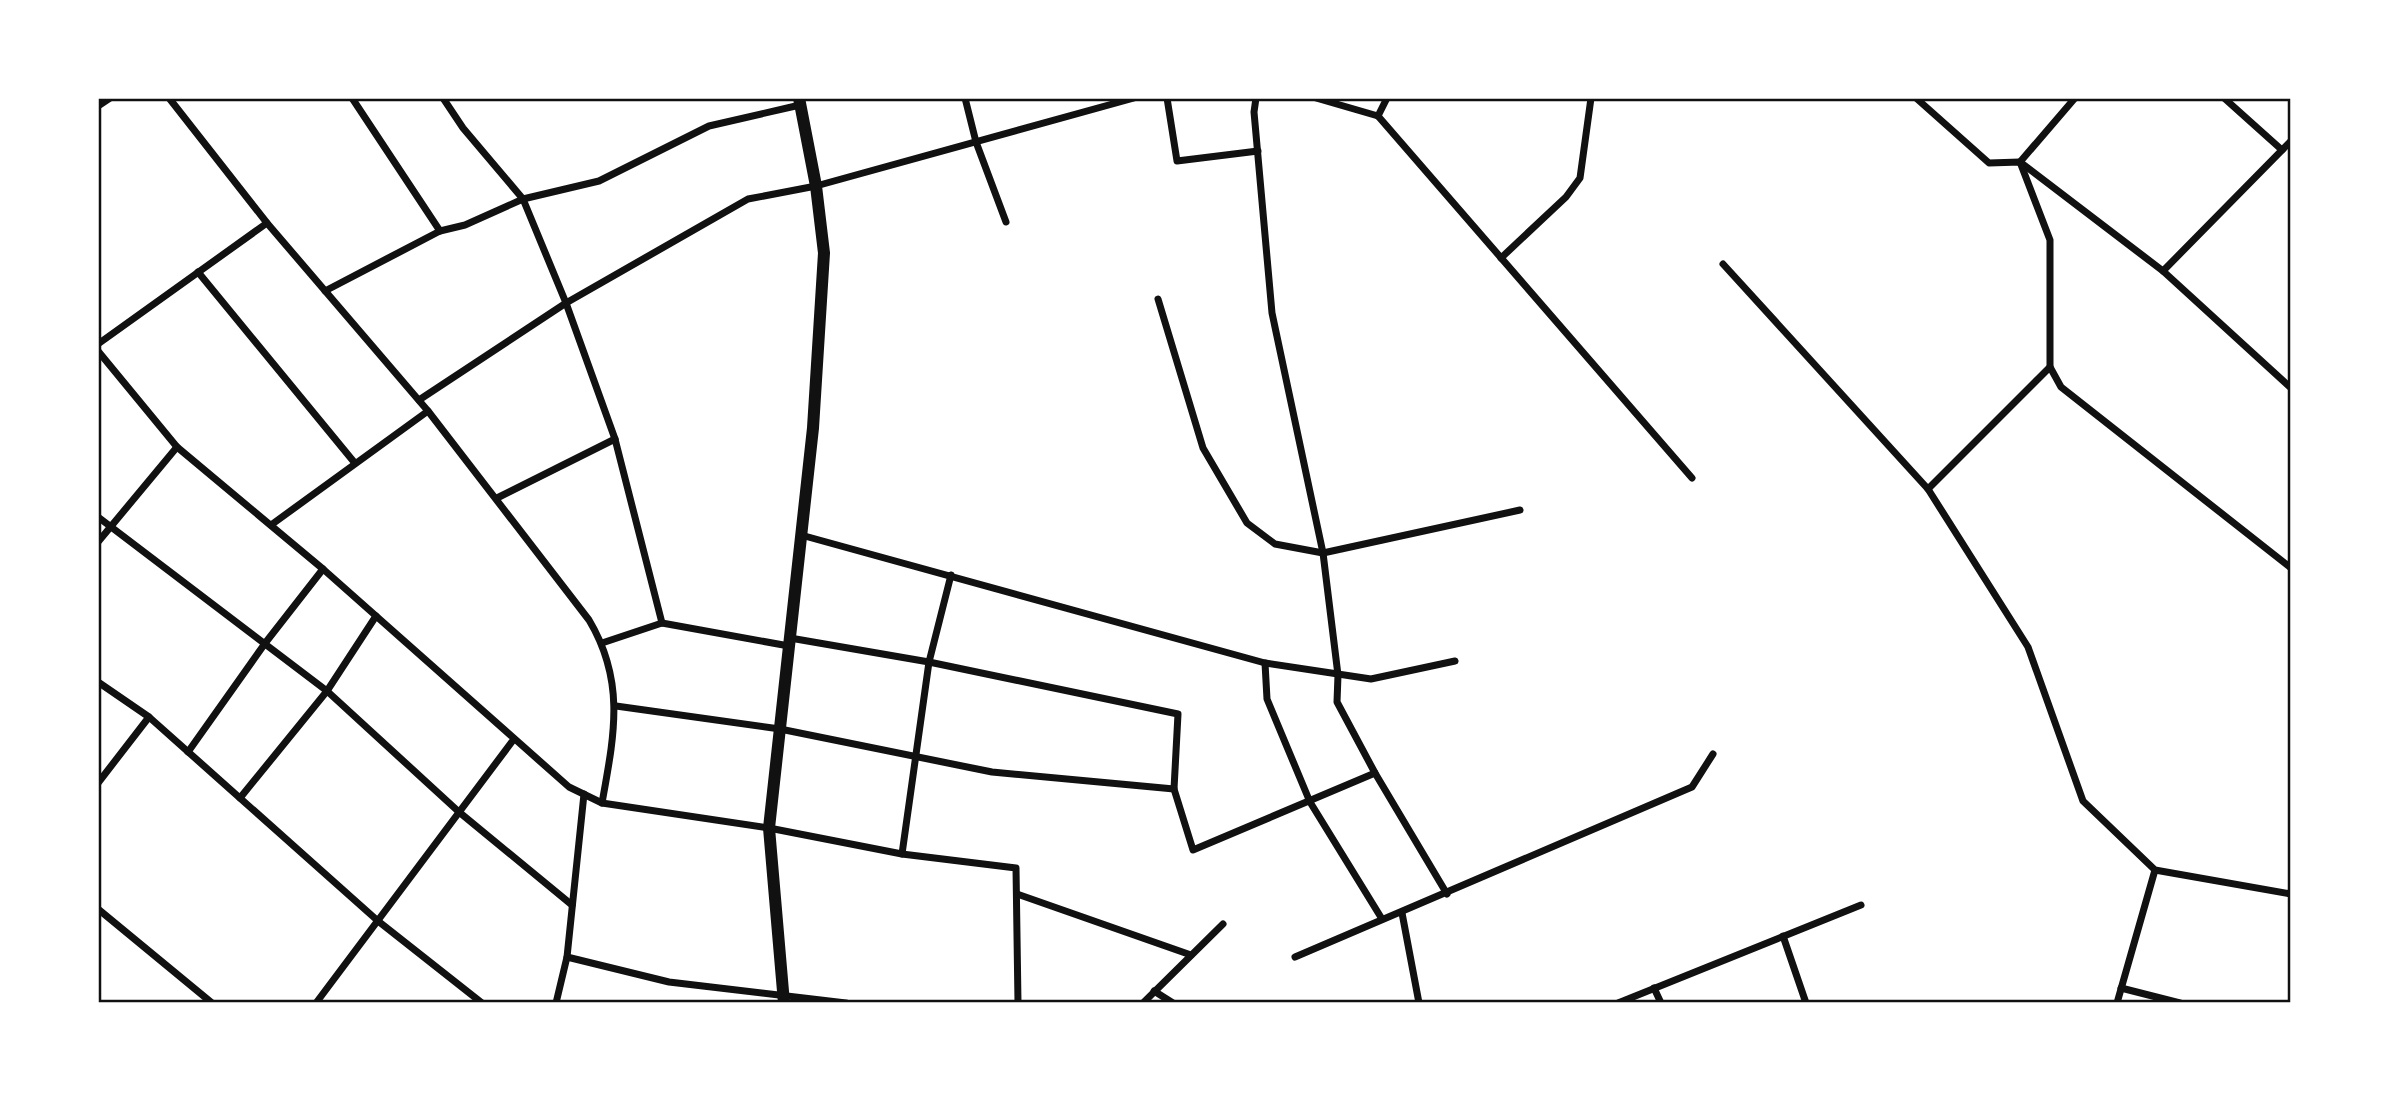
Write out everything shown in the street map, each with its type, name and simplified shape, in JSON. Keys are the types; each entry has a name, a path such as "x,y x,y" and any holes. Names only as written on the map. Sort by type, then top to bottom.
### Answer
{"street":[{"path":"98,106 110,98"},
{"path":"169,98 267,223 428,411 497,498 602,643 616,706 602,803"},
{"path":"352,98 440,232"},
{"path":"443,98 463,128 523,199 566,303 615,439 662,623"},
{"path":"965,98 976,142 1006,222"},
{"path":"1092,98 1095,109"},
{"path":"419,400 566,303 748,199 816,186 1134,98"},
{"path":"1167,98 1177,161 1258,151"},
{"path":"1256,98 1272,313 1323,553 1338,675 1337,702 1375,773 1447,894"},
{"path":"1317,98 1378,116 1692,478"},
{"path":"1378,116 1387,98"},
{"path":"1501,258 1566,197 1580,178 1591,98"},
{"path":"1916,98 1989,163 2020,162 2163,271 2291,388"},
{"path":"2020,162 2075,98"},
{"path":"2224,98 2282,150"},
{"path":"326,291 440,232 465,225 523,199 599,181 709,125 800,101 816,186 824,253 813,428 769,828 784,999"},
{"path":"2163,271 2291,141"},
{"path":"2020,162 2050,240 2050,367 2061,387 2291,568"},
{"path":"98,344 267,223"},
{"path":"1723,264 1928,489 2028,647 2083,801 2155,870 2291,894"},
{"path":"198,272 354,462"},
{"path":"1158,299 1203,448 1247,523 1275,544 1323,553 1520,510"},
{"path":"98,351 177,447 323,569 569,787 602,803 769,828 902,854 1016,868 1018,1003"},
{"path":"1928,489 2050,367"},
{"path":"271,525 354,462 428,411"},
{"path":"497,498 615,439"},
{"path":"98,542 177,447"},
{"path":"98,517 266,642 327,691 460,812 572,905"},
{"path":"802,536 1265,663 1371,679 1455,661"},
{"path":"188,752 266,642 323,569"},
{"path":"902,854 929,662 951,575"},
{"path":"240,798 327,691 376,616"},
{"path":"602,643 662,623 929,662 1178,714 1174,789 1193,850 1375,773"},
{"path":"1265,663 1267,699 1310,802 1382,919"},
{"path":"98,681 149,716 378,921 481,1003"},
{"path":"616,706 780,729 992,772 1174,789"},
{"path":"98,783 149,716"},
{"path":"316,1003 514,738"},
{"path":"1295,957 1692,787 1713,754"},
{"path":"556,1003 567,957 584,794"},
{"path":"2117,1003 2155,870"},
{"path":"1017,894 1191,955"},
{"path":"1618,1003 1860,905"},
{"path":"98,909 212,1003"},
{"path":"1402,913 1419,1003"},
{"path":"1143,1003 1223,924"},
{"path":"1783,936 1806,1003"},
{"path":"567,957 669,982 784,999 846,1003"},
{"path":"1654,988 1661,1003"},
{"path":"2121,988 2180,1003"},
{"path":"1154,991 1173,1003"}]}
